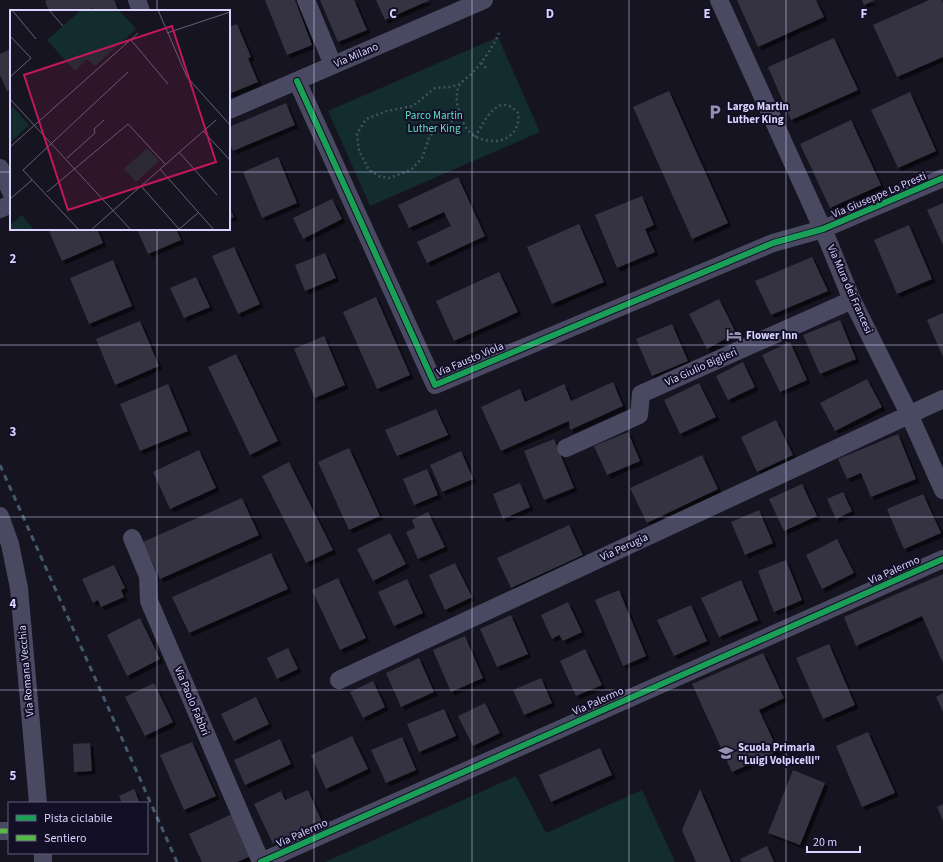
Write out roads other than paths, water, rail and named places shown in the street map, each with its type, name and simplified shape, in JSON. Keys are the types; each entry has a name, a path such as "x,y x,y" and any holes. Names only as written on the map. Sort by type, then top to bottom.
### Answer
{"street":[{"path":"137,0 141,10"},
{"path":"306,0 333,65"},
{"name":"Via Mura dei Francesi","path":"719,0 823,229 852,300 909,414 943,490"},
{"name":"Via Milano","path":"230,110 477,1"},
{"name":"Via Fausto Viola","path":"297,81 434,385 773,243 823,229"},
{"path":"0,168 10,190"},
{"name":"Via Giuseppe Lo Presti","path":"823,229 943,178"},
{"path":"0,209 10,204"},
{"name":"Via Giulio Biglieri","path":"566,448 639,415 641,394 852,300"},
{"name":"Via Perugia","path":"339,680 943,399"},
{"name":"Via Romana Vecchia","path":"0,516 10,544 19,588 38,802"},
{"name":"Via Paolo Fabbri","path":"132,538 148,576 149,601 261,862"},
{"name":"Via Palermo","path":"261,862 943,559"}],"railway":[{"path":"0,465 177,862"}],"place":[{"name":"Largo Martin Luther King","path":"715,112"},
{"name":"Flower Inn","path":"734,335"},
{"name":"Scuola Primaria \"Luigi Volpicelli\"","path":"726,753"}],"park label":[{"name":"Parco Martin Luther King","path":"434,121"}]}
